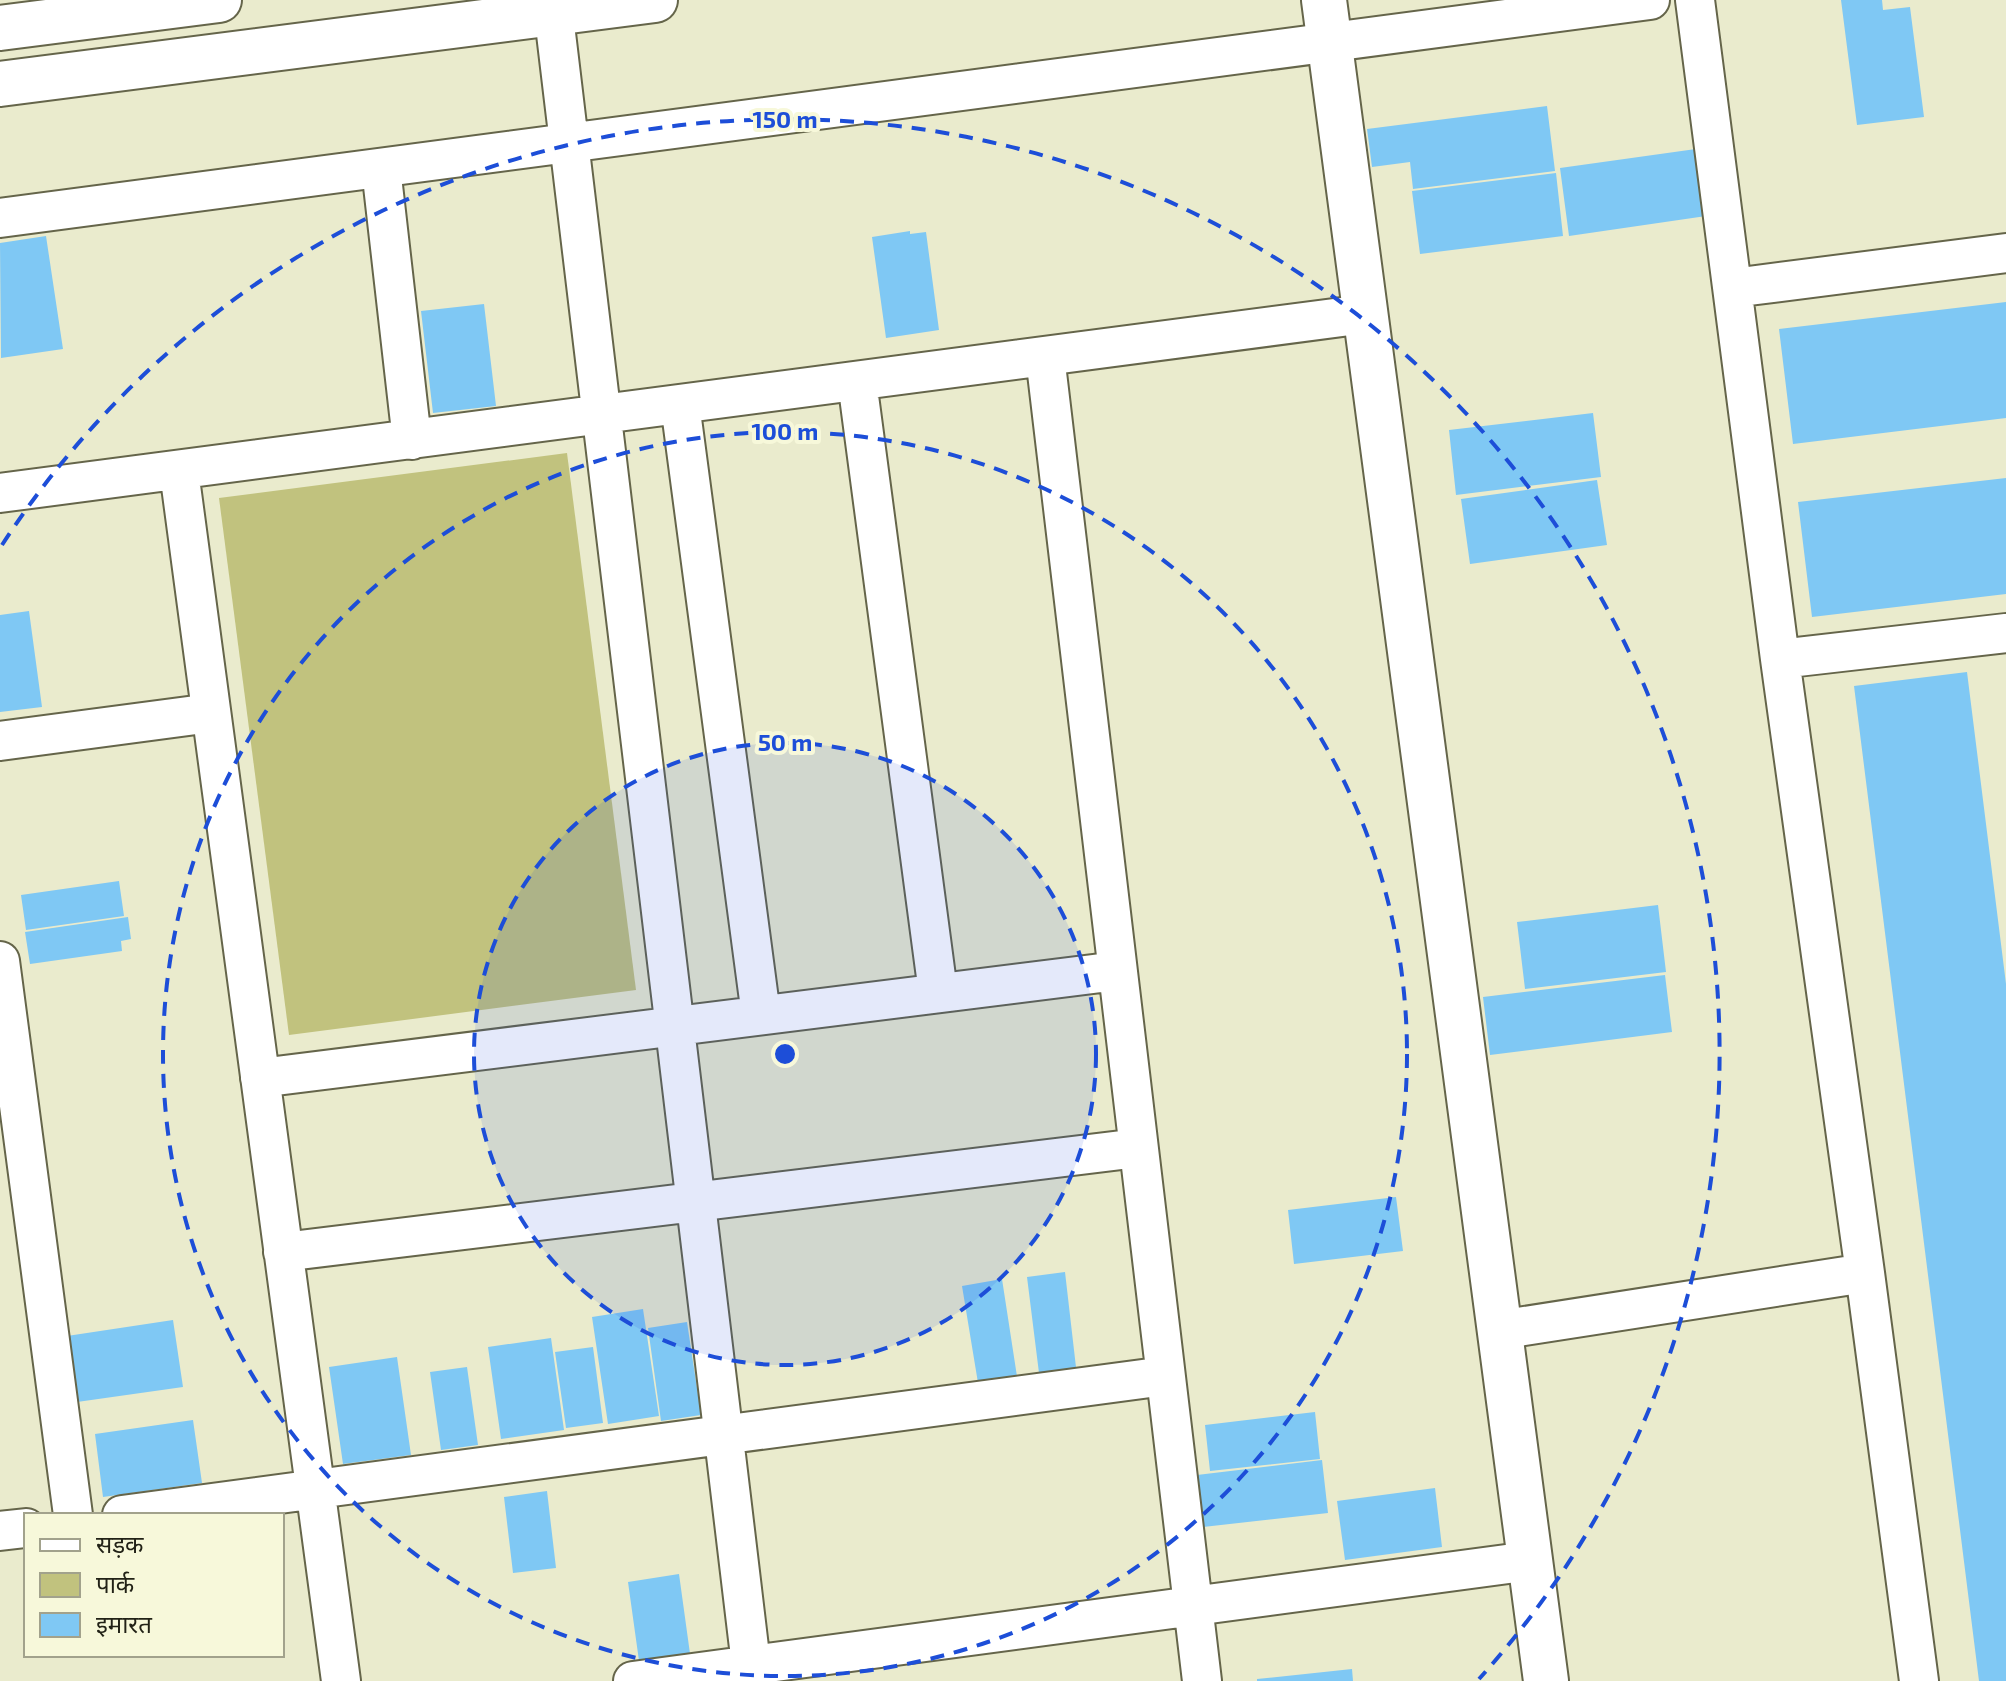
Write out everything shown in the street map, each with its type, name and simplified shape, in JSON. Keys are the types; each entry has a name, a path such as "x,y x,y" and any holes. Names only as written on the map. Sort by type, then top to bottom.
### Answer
{"street":[{"path":"0,28 219,0"},
{"path":"0,84 553,7 655,0"},
{"path":"0,218 569,143 1326,21 1650,0"},
{"path":"1695,0 1780,659 1919,1681"},
{"path":"553,7 752,1673"},
{"path":"1326,21 1546,1681"},
{"path":"381,168 412,440"},
{"path":"1733,288 2006,253"},
{"path":"0,493 1365,314"},
{"path":"1045,356 1202,1681"},
{"path":"857,381 938,992"},
{"path":"680,404 761,1015"},
{"path":"179,471 341,1681"},
{"path":"1780,659 2006,633"},
{"path":"0,741 211,713"},
{"path":"0,961 73,1513"},
{"path":"260,1078 1117,971"},
{"path":"283,1252 1138,1148"},
{"path":"1499,1330 1865,1273"},
{"path":"137,1513 1165,1376"},
{"path":"0,1531 24,1528"},
{"path":"633,1681 752,1673 1192,1606 1530,1561"}],"green space":[{"path":"567,453 636,990 289,1035 219,498"}],"building":[{"path":"1841,0 1882,0 1883,10 1910,7 1924,117 1857,125"},
{"path":"1547,106 1555,171 1413,189 1410,162 1372,167 1367,129"},
{"path":"1703,148 1713,215 1569,236 1560,168"},
{"path":"1556,173 1563,236 1420,254 1412,191"},
{"path":"910,231 910,234 926,232 939,330 886,338 872,237"},
{"path":"46,236 63,349 1,358 0,243"},
{"path":"2006,302 2006,418 1793,444 1779,329"},
{"path":"484,304 496,406 433,413 421,311"},
{"path":"1593,413 1601,477 1456,495 1449,430"},
{"path":"2006,478 2006,594 1812,617 1798,502"},
{"path":"1597,480 1607,545 1470,564 1461,499"},
{"path":"29,611 42,707 0,712 0,615"},
{"path":"1967,672 2006,984 2006,1681 1979,1681 1854,686"},
{"path":"119,881 124,916 26,930 21,895"},
{"path":"1658,905 1666,972 1525,989 1517,922"},
{"path":"128,917 131,939 121,941 122,951 30,964 25,932"},
{"path":"1665,975 1672,1032 1490,1055 1483,997"},
{"path":"1396,1197 1403,1251 1294,1264 1288,1210"},
{"path":"1065,1272 1077,1376 1040,1381 1027,1277"},
{"path":"1002,1279 1018,1383 979,1389 962,1286"},
{"path":"643,1309 659,1416 608,1424 592,1317"},
{"path":"173,1320 183,1387 77,1402 67,1336"},
{"path":"687,1322 701,1415 661,1421 648,1328"},
{"path":"551,1338 564,1430 501,1439 488,1347"},
{"path":"593,1347 603,1423 566,1428 555,1352"},
{"path":"397,1357 411,1455 343,1464 329,1367"},
{"path":"467,1367 478,1445 441,1450 430,1372"},
{"path":"1315,1412 1320,1459 1210,1471 1205,1425"},
{"path":"193,1420 202,1483 103,1497 95,1434"},
{"path":"1322,1460 1328,1513 1203,1527 1197,1475"},
{"path":"1435,1488 1442,1547 1345,1560 1337,1501"},
{"path":"547,1491 556,1568 513,1573 504,1497"},
{"path":"679,1574 691,1661 640,1668 628,1582"},
{"path":"1352,1669 1353,1681 1257,1681 1257,1679"}]}
